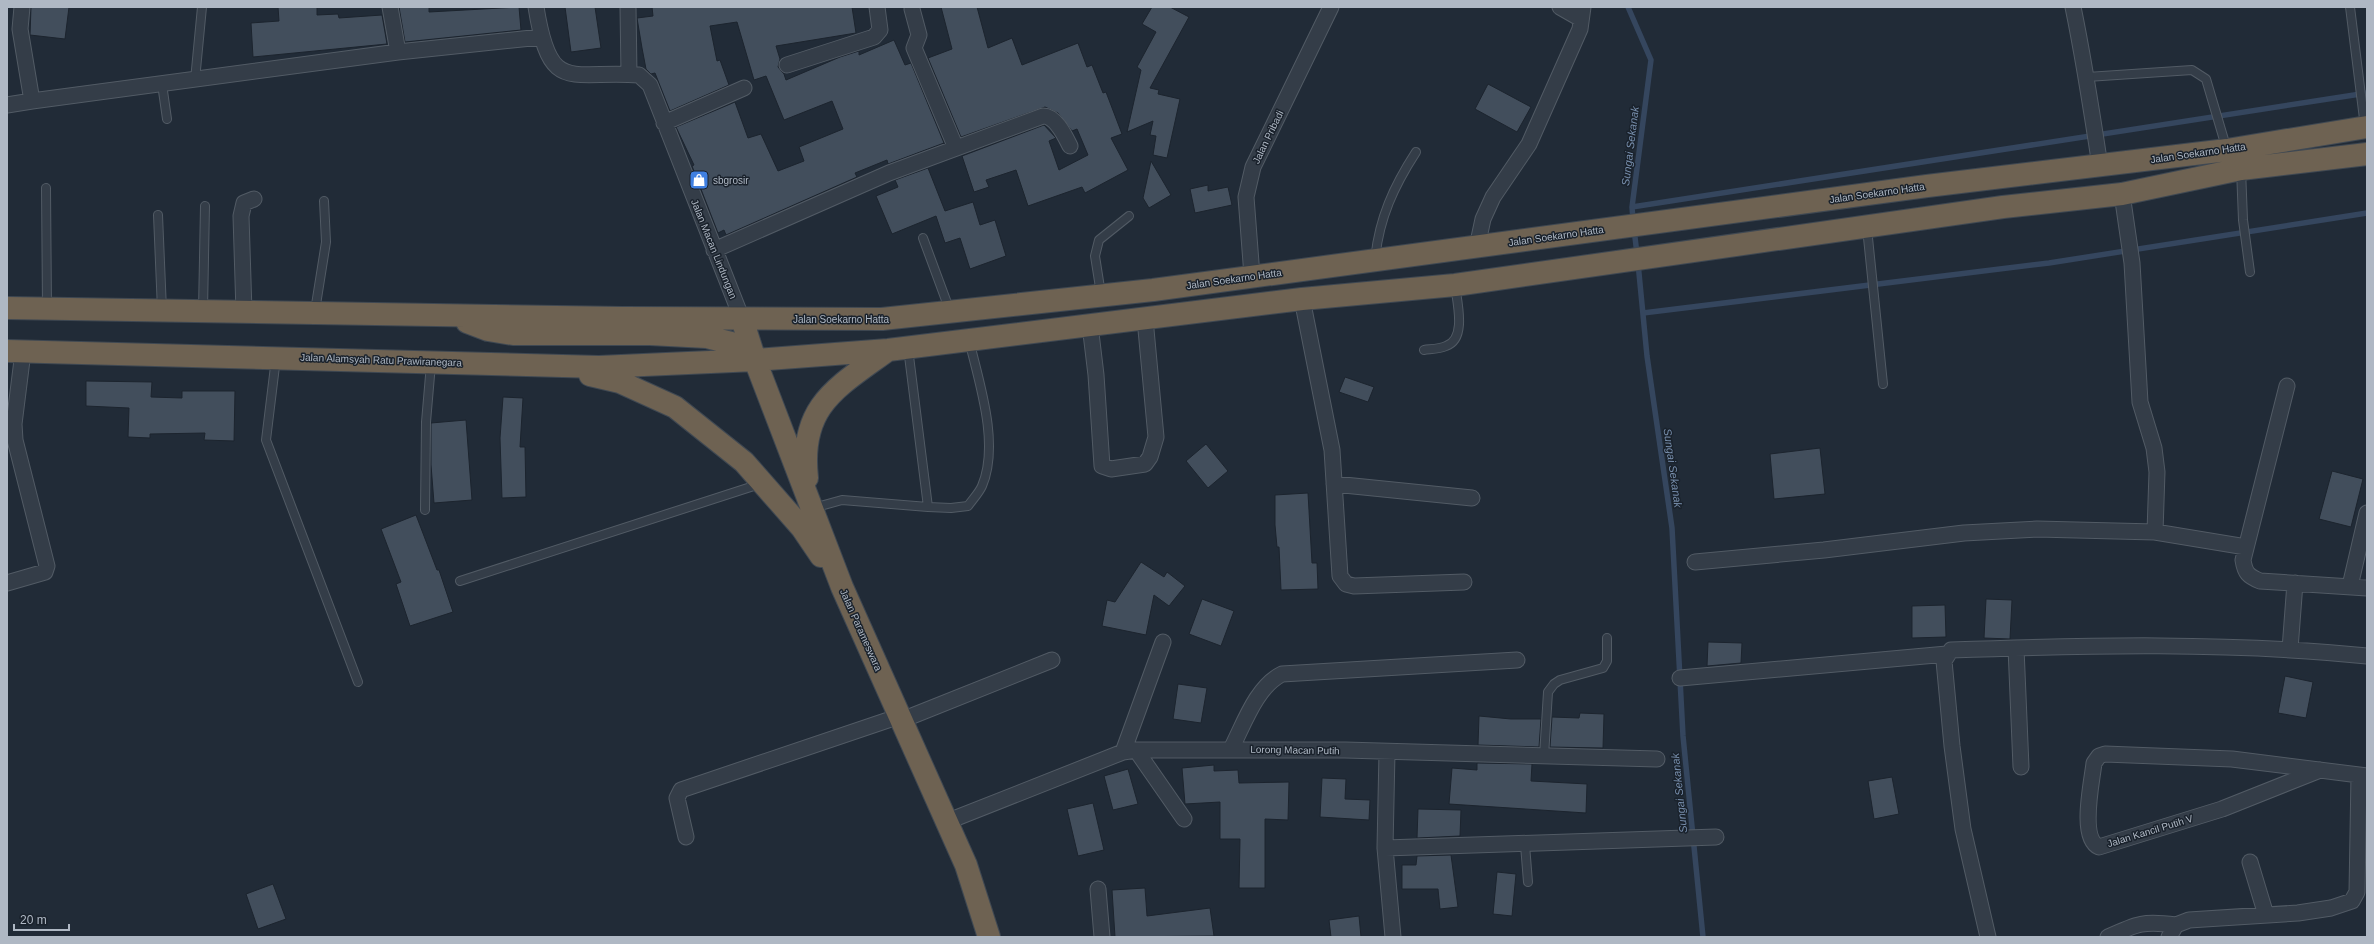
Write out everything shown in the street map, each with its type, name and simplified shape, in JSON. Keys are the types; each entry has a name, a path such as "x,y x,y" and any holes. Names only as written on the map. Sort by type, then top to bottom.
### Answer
{"highway":[{"name":"Jalan Soekarno Hatta","path":"742,319 882,320 1252,276 1927,186 2227,150 2366,128"},
{"path":"451,315 488,330 513,334 650,334 707,337 731,343 755,360 898,349 1302,299 1455,284 1650,255 1867,227 2003,207 2122,194 2241,169 2367,154"},
{"path":"7,308 742,319"},
{"name":"Jalan Parameswara","path":"742,319 755,360 842,587 966,865 989,937"},
{"path":"812,509 804,455 807,435 815,416 825,400 840,385 898,349"},
{"name":"Jalan Alamsyah Ratu Prawiranegara","path":"15,352 431,361 599,367 755,360"},
{"path":"551,365 620,382 676,407 744,462 802,528 842,587"}],"street":[{"path":"22,7 20,29 32,101"},
{"path":"390,7 398,52"},
{"name":"Jalan Macan Lindungan","path":"536,7 541,37 553,64 576,75 629,74 639,75 647,80 742,319"},
{"path":"628,7 629,74"},
{"path":"787,65 874,37 880,30 877,7"},
{"name":"Jalan Pribadi","path":"1252,276 1246,197 1253,167 1331,7"},
{"path":"1477,247 1482,219 1493,197 1529,144 1580,29 1582,13 1560,7"},
{"path":"2073,7 2087,77 2091,119 2100,166"},
{"path":"912,9 919,35 914,48 956,148"},
{"path":"7,105 398,52 541,37"},
{"path":"664,123 744,88"},
{"path":"714,250 889,173 1045,116 1061,130 1070,146"},
{"path":"2122,194 2132,263 2140,402 2154,448 2157,472 2155,532"},
{"path":"244,312 240,216 244,203 254,199"},
{"path":"1302,299 1332,450 1340,576 1346,584 1354,586 1464,582"},
{"path":"1090,325 1096,375 1102,466 1111,469 1145,464 1150,457 1156,437 1145,318"},
{"path":"7,583 45,572 47,566 15,440 15,352"},
{"path":"2286,386 2246,547 2244,560 2245,571 2249,577 2260,581 2367,588"},
{"path":"1334,484 1472,498"},
{"path":"2350,586 2367,513"},
{"path":"1695,562 1824,550 1964,533 2037,529 2155,532 2246,547"},
{"path":"2290,649 2295,583"},
{"path":"1163,642 1130,751 1184,819"},
{"path":"2016,648 2021,767"},
{"path":"1988,937 1963,829 1952,746 1944,660 1951,650 2016,648 2290,649 2367,656"},
{"path":"1680,678 1947,654"},
{"path":"686,837 677,798 681,790 901,718 1052,660"},
{"path":"1231,749 1261,692 1271,679 1282,674 1517,660"},
{"name":"Lorong Macan Putih","path":"946,822 1130,751 1231,749 1657,759"},
{"path":"1387,752 1385,848 1393,937"},
{"name":"Jalan Kancil Putih V","path":"2320,770 2222,809 2100,847 2093,844 2090,839 2088,824 2094,763 2099,756 2105,754 2232,760 2320,770 2363,776"},
{"path":"2108,937 2135,924 2148,922 2172,931 2189,920 2208,917 2266,915 2331,908 2352,901 2357,892 2363,776"},
{"path":"1385,848 1525,845 1712,838"},
{"path":"2250,862 2266,915"},
{"path":"1098,889 1102,937"}],"lane":[{"path":"195,80 202,7"},
{"path":"2350,7 2366,128"},
{"path":"2087,77 2192,70 2206,79 2218,125 2227,150"},
{"path":"162,84 167,119"},
{"path":"1375,260 1377,240 1383,212 1398,180 1416,152"},
{"path":"2241,169 2243,220 2250,272"},
{"path":"46,188 47,309"},
{"path":"315,313 326,242 324,201"},
{"path":"202,311 205,206"},
{"path":"158,215 162,311"},
{"path":"1102,294 1095,256 1099,240 1129,216"},
{"path":"1867,227 1870,270 1883,384"},
{"path":"923,238 950,312"},
{"path":"1424,350 1447,346 1456,337 1459,328 1455,284"},
{"path":"812,509 842,500 928,507 951,508 968,506 982,486 989,438 982,393 969,340"},
{"path":"898,349 928,507"},
{"path":"276,358 266,440 358,682"},
{"path":"425,510 426,422 431,361"},
{"path":"460,581 762,483"},
{"path":"1544,756 1548,692 1554,684 1560,680 1603,668 1607,661 1607,638"},
{"path":"1525,845 1528,882"}],"building":[{"path":"31,7 69,7 65,39 30,35"},
{"path":"278,7 317,7 317,15 338,14 339,18 382,15 387,44 253,57 251,23 279,21"},
{"path":"399,7 429,7 429,12 519,7 521,30 405,42"},
{"path":"565,7 595,7 601,48 571,52"},
{"path":"652,7 852,7 856,33 776,46 780,59 778,67 784,74 786,80 840,57 859,51 859,55 894,40 905,65 911,63 944,143 888,164 887,160 855,173 857,177 726,235 724,230 718,233 692,166 694,165 676,127 735,102 748,138 761,134 778,171 804,161 799,147 843,129 832,101 784,120 766,76 754,80 737,22 710,26 717,61 720,60 729,85 670,111 655,73 651,74 646,69 642,48 637,18 653,16"},
{"path":"941,7 977,7 988,48 1012,38 1022,65 1078,43 1087,67 1092,65 1103,93 1106,92 1122,134 1111,138 1128,170 1085,193 1082,187 1028,206 1016,170 986,180 989,187 974,192 962,156 1044,125 1056,138 1049,141 1059,170 1088,155 1077,129 1072,131 1058,113 1045,107 961,137 928,58 952,49"},
{"path":"1152,7 1170,7 1189,17 1150,88 1159,90 1158,94 1180,99 1167,158 1153,155 1156,136 1150,135 1153,121 1127,132 1141,70 1137,67 1156,32 1142,24"},
{"path":"1488,84 1531,107 1517,132 1475,109"},
{"path":"1151,161 1171,195 1149,208 1143,198"},
{"path":"928,168 945,211 973,202 980,225 995,220 1006,256 970,269 960,238 945,243 936,216 892,234 876,196 898,187 895,180"},
{"path":"1208,185 1208,191 1228,187 1232,205 1195,213 1190,189"},
{"path":"1345,377 1374,387 1368,402 1339,392"},
{"path":"86,381 152,382 151,397 182,398 182,391 235,391 234,441 204,440 205,433 150,434 150,438 128,437 129,408 86,406"},
{"path":"503,397 523,398 520,447 525,447 526,497 502,498 500,438"},
{"path":"466,420 472,500 434,503 431,465 431,423"},
{"path":"1206,444 1228,471 1208,488 1186,461"},
{"path":"1820,448 1825,494 1774,499 1770,454"},
{"path":"2332,471 2363,479 2351,527 2319,519"},
{"path":"1308,493 1312,563 1317,563 1318,589 1281,590 1279,547 1277,547 1275,525 1275,495"},
{"path":"416,515 437,570 439,570 453,612 410,626 396,584 401,582 381,529"},
{"path":"1141,562 1164,577 1167,572 1185,586 1169,606 1154,595 1146,635 1102,626 1107,600 1115,602"},
{"path":"1202,599 1234,611 1221,646 1189,634"},
{"path":"1986,599 2012,600 2010,639 1984,638"},
{"path":"1945,605 1946,637 1912,638 1912,606"},
{"path":"1708,642 1742,643 1741,663 1707,666"},
{"path":"2285,676 2313,682 2306,718 2278,713"},
{"path":"1178,684 1207,688 1201,723 1173,719"},
{"path":"1580,713 1604,714 1603,748 1550,747 1552,717 1579,718"},
{"path":"1479,716 1511,719 1541,719 1539,747 1478,745"},
{"path":"1477,763 1532,764 1531,781 1587,784 1586,813 1449,804 1452,768 1477,770"},
{"path":"1214,765 1214,771 1238,770 1239,783 1289,782 1288,820 1265,819 1265,888 1239,888 1240,839 1220,839 1220,802 1185,804 1182,768"},
{"path":"1128,769 1138,804 1113,810 1104,776"},
{"path":"1892,777 1899,814 1874,819 1868,781"},
{"path":"1322,778 1346,779 1345,799 1370,800 1369,820 1320,817"},
{"path":"1093,803 1104,850 1078,856 1067,809"},
{"path":"1418,809 1461,810 1460,836 1417,838"},
{"path":"1451,855 1458,907 1440,909 1438,889 1402,889 1402,865 1416,865 1417,856"},
{"path":"1497,872 1516,874 1512,916 1493,914"},
{"path":"273,884 286,919 258,929 246,894"},
{"path":"1145,888 1147,916 1210,908 1214,936 1115,937 1112,890"},
{"path":"1359,916 1361,937 1331,937 1329,920"}],"waterway":[{"name":"Sungai Sekanak","path":"1628,7 1651,60 1632,207 1633,220"},
{"path":"1632,207 2367,93"},
{"path":"1643,313 2049,263 2367,213"},
{"name":"Sungai Sekanak","path":"1634,229 1637,254"},
{"name":"Sungai Sekanak","path":"1638,263 1647,356 1672,528 1683,736 1703,937"}],"place":[{"name":"sbgrosir","path":"699,180"}]}
